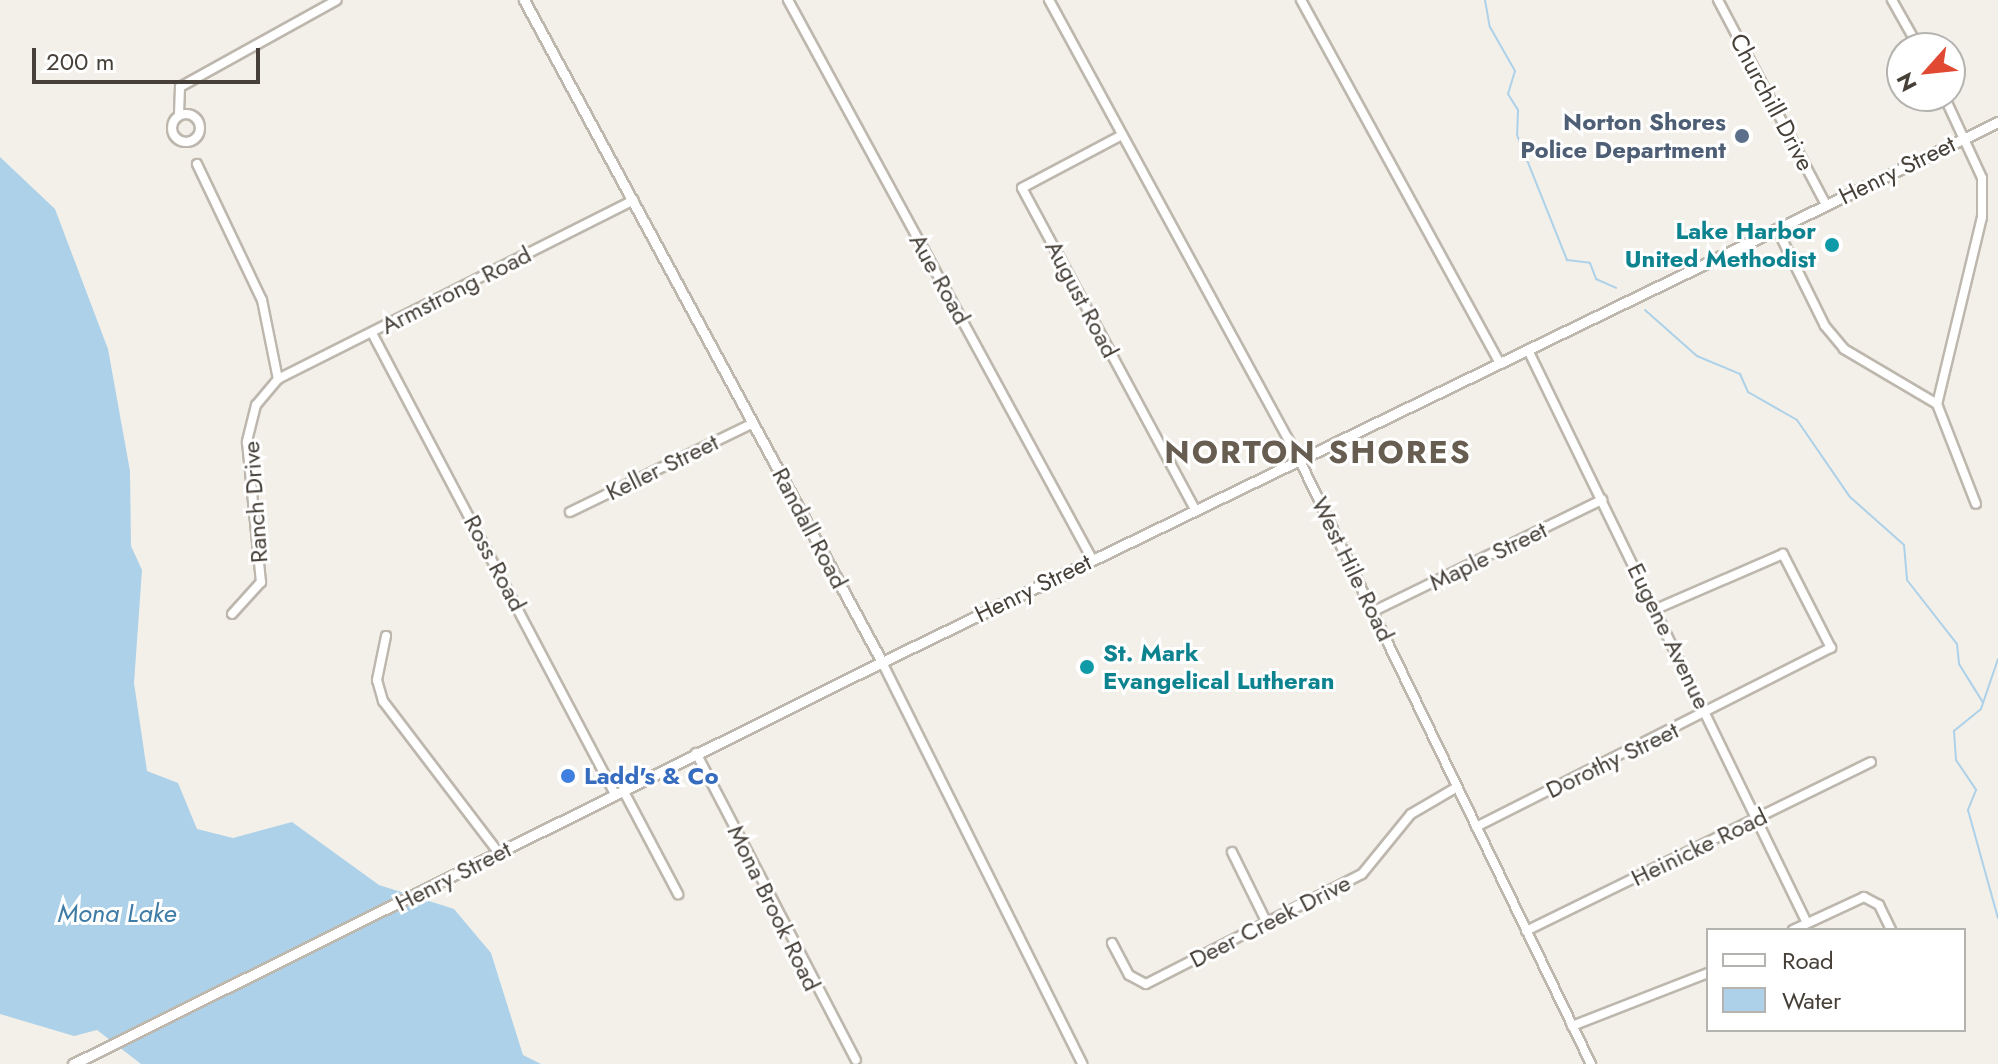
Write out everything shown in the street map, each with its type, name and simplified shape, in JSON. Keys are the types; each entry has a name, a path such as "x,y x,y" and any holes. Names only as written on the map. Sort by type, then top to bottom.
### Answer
{"street":[{"path":"179,115 180,87 337,0"},
{"name":"Randall Road","path":"524,0 882,662 1082,1064"},
{"name":"Aue Road","path":"788,0 1092,559"},
{"name":"West Hile Road","path":"1049,0 1300,461 1591,1064"},
{"path":"1301,0 1500,363"},
{"name":"Churchill Drive","path":"1718,0 1826,205"},
{"path":"1892,0 1910,32"},
{"path":"1953,112 1982,178 1982,217 1937,404 1976,504"},
{"name":"Henry Street","path":"73,1064 1092,559 1998,122"},
{"name":"August Road","path":"1122,135 1022,188 1195,509"},
{"path":"197,164 262,300 278,379"},
{"name":"Armstrong Road","path":"278,379 634,200"},
{"path":"1777,229 1825,326 1844,349 1937,404"},
{"name":"Ross Road","path":"372,333 619,792 678,894"},
{"name":"Eugene Avenue","path":"1528,350 1807,923"},
{"name":"Ranch Drive","path":"232,614 261,582 247,442 256,405 278,379"},
{"name":"Keller Street","path":"570,512 753,423"},
{"name":"Maple Street","path":"1374,611 1602,500"},
{"name":"Dorothy Street","path":"1476,827 1707,714 1831,648 1783,554 1656,609"},
{"path":"386,636 377,680 383,701 499,853"},
{"name":"Mona Brook Road","path":"696,753 856,1060"},
{"name":"Heinicke Road","path":"1526,931 1871,762"},
{"name":"Deer Creek Drive","path":"1112,943 1129,975 1146,984 1362,874 1411,814 1457,787"},
{"path":"1232,852 1267,923"},
{"path":"1797,928 1871,897 1890,928"},
{"path":"1572,1026 1706,974"}],"water":[{"name":"Mona Lake","path":"0,157 55,209 108,349 130,471 131,546 142,570 134,683 147,771 178,783 197,829 233,838 292,822 379,885 454,909 491,953 523,1055 541,1064 141,1064 97,1030 74,1036 0,1014"}],"waterway":[{"path":"1485,0 1490,27 1515,71 1508,94 1518,110 1517,135 1567,260 1590,263 1596,279 1616,288"},
{"path":"1645,310 1697,356 1740,374 1748,392 1797,420 1850,497 1904,545 1907,580 1957,644 1959,664 1982,701"},
{"path":"1998,659 1981,709 1954,731 1956,760 1976,790 1968,810 1998,918"}],"place":[{"name":"Norton Shores Police Department","path":"1742,136"},
{"name":"Lake Harbor United Methodist","path":"1832,245"},
{"name":"St. Mark Evangelical Lutheran","path":"1087,667"},
{"name":"Ladd's & Co","path":"568,776"}],"district":[{"name":"NORTON SHORES","path":"1318,452"}]}
